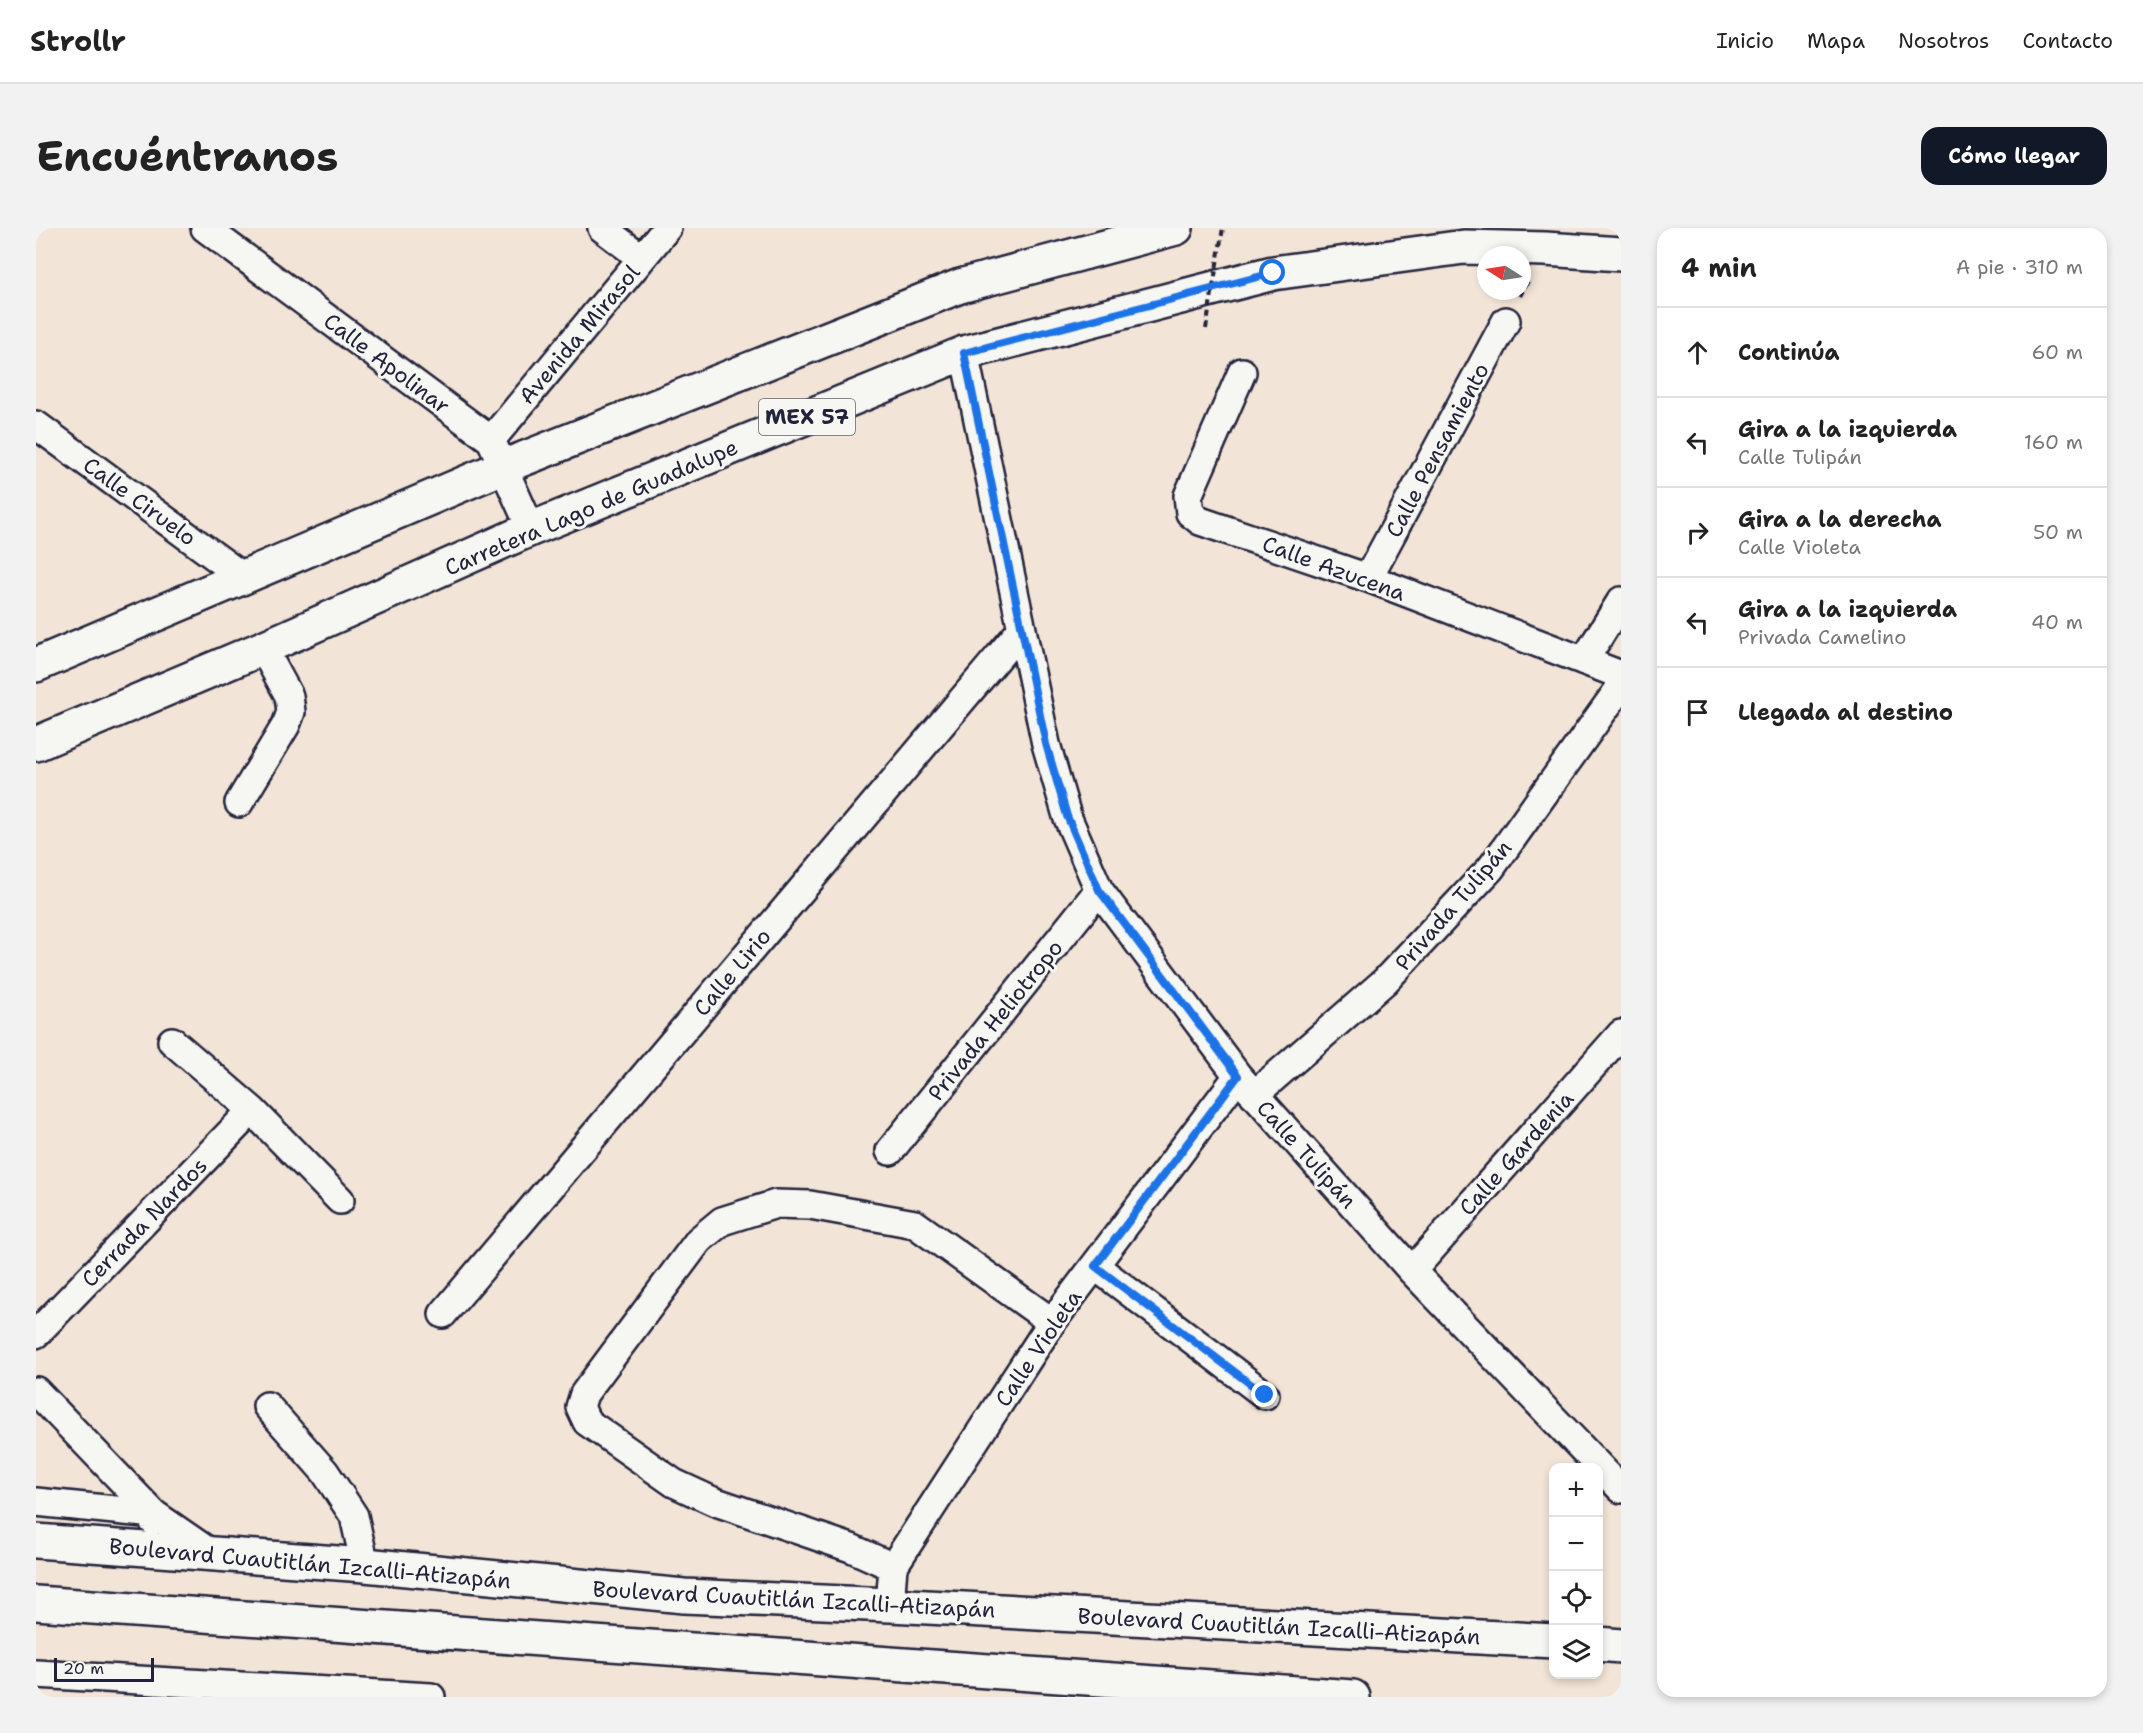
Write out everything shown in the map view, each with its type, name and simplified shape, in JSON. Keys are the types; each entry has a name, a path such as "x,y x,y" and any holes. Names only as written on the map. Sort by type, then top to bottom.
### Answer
{"main road":[{"name":"MEX 57","path":"36,665 243,577 497,454 960,285 1176,228"},
{"name":"Carretera Lago de Guadalupe","path":"36,744 263,648 531,529 964,353 1273,273 1464,247 1621,254"},
{"name":"Boulevard Cuautitlán Izcalli-Atizapán","path":"36,1541 365,1565 684,1596 1549,1641"},
{"path":"36,1603 1353,1697"},
{"path":"1603,1644 1621,1646"}],"street":[{"name":"Calle Apolinar","path":"205,228 497,454 531,529"},
{"path":"602,228 642,258"},
{"name":"Avenida Mirasol","path":"497,454 642,258 667,228"},
{"name":"Calle Pensamiento","path":"1368,578 1506,321"},
{"name":"Calle Tulipán","path":"964,353 1046,744 1067,816 1099,890 1246,1086 1412,1271 1621,1489"},
{"name":"Calle Azucena","path":"1242,372 1188,496 1190,513 1200,521 1368,578 1621,675"},
{"name":"Calle Ciruelo","path":"36,425 243,577"},
{"path":"1584,661 1621,601"},
{"name":"Calle Lirio","path":"443,1314 1022,629"},
{"path":"239,803 286,725 291,712 289,696 263,648"},
{"name":"Privada Tulipán","path":"1246,1086 1385,981 1491,868 1621,686"},
{"name":"Privada Heliotropo","path":"890,1151 1099,890"},
{"name":"Calle Gardenia","path":"1412,1271 1621,1034"},
{"path":"172,1041 242,1120 340,1200"},
{"name":"Calle Violeta","path":"890,1605 893,1567 1052,1322 1095,1266 1246,1086"},
{"name":"Cerrada Nardos","path":"36,1334 242,1120"},
{"path":"893,1567 851,1548 713,1501 674,1483 587,1422 580,1407 584,1394 699,1240 722,1221 776,1204 810,1205 915,1224 1052,1322"},
{"path":"1095,1266 1265,1395"},
{"path":"36,1391 154,1514 212,1554"},
{"path":"267,1406 325,1472 354,1516 365,1565"},
{"path":"36,1502 154,1514"},
{"path":"152,1549 154,1514"},
{"path":"36,1674 431,1697"}],"path":[{"path":"1206,329 1223,228"}],"route":[{"path":"1265,1395 1095,1266 1238,1076 1099,890 1067,816 1046,744 964,353 1273,273"}]}
